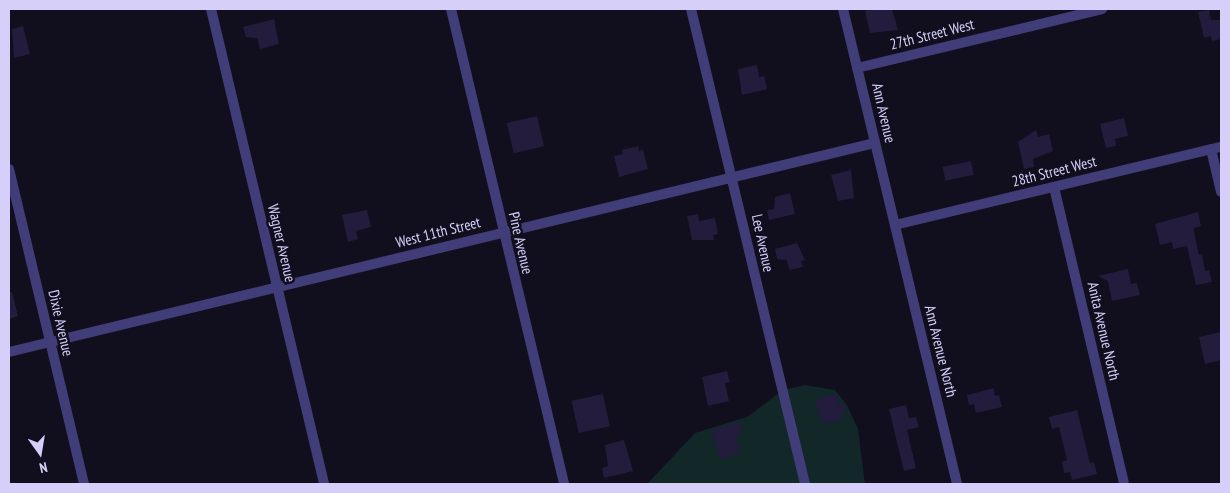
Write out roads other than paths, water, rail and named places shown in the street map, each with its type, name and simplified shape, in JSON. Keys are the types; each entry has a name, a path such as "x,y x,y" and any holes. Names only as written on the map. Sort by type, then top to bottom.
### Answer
{"street":[{"name":"Wagner Avenue","path":"211,9 324,484"},
{"name":"Pine Avenue","path":"451,9 564,484"},
{"name":"Lee Avenue","path":"692,9 734,177 750,259 805,484"},
{"name":"Ann Avenue","path":"843,9 895,225"},
{"name":"27th Street West","path":"857,68 1102,9"},
{"name":"West 11th Street","path":"9,352 875,143"},
{"name":"28th Street West","path":"895,225 1216,148"},
{"path":"1216,148 1221,192"},
{"name":"Dixie Avenue","path":"9,169 84,484"},
{"name":"Anita Avenue North","path":"1054,187 1124,482"},
{"name":"Ann Avenue North","path":"895,225 957,484"}]}
